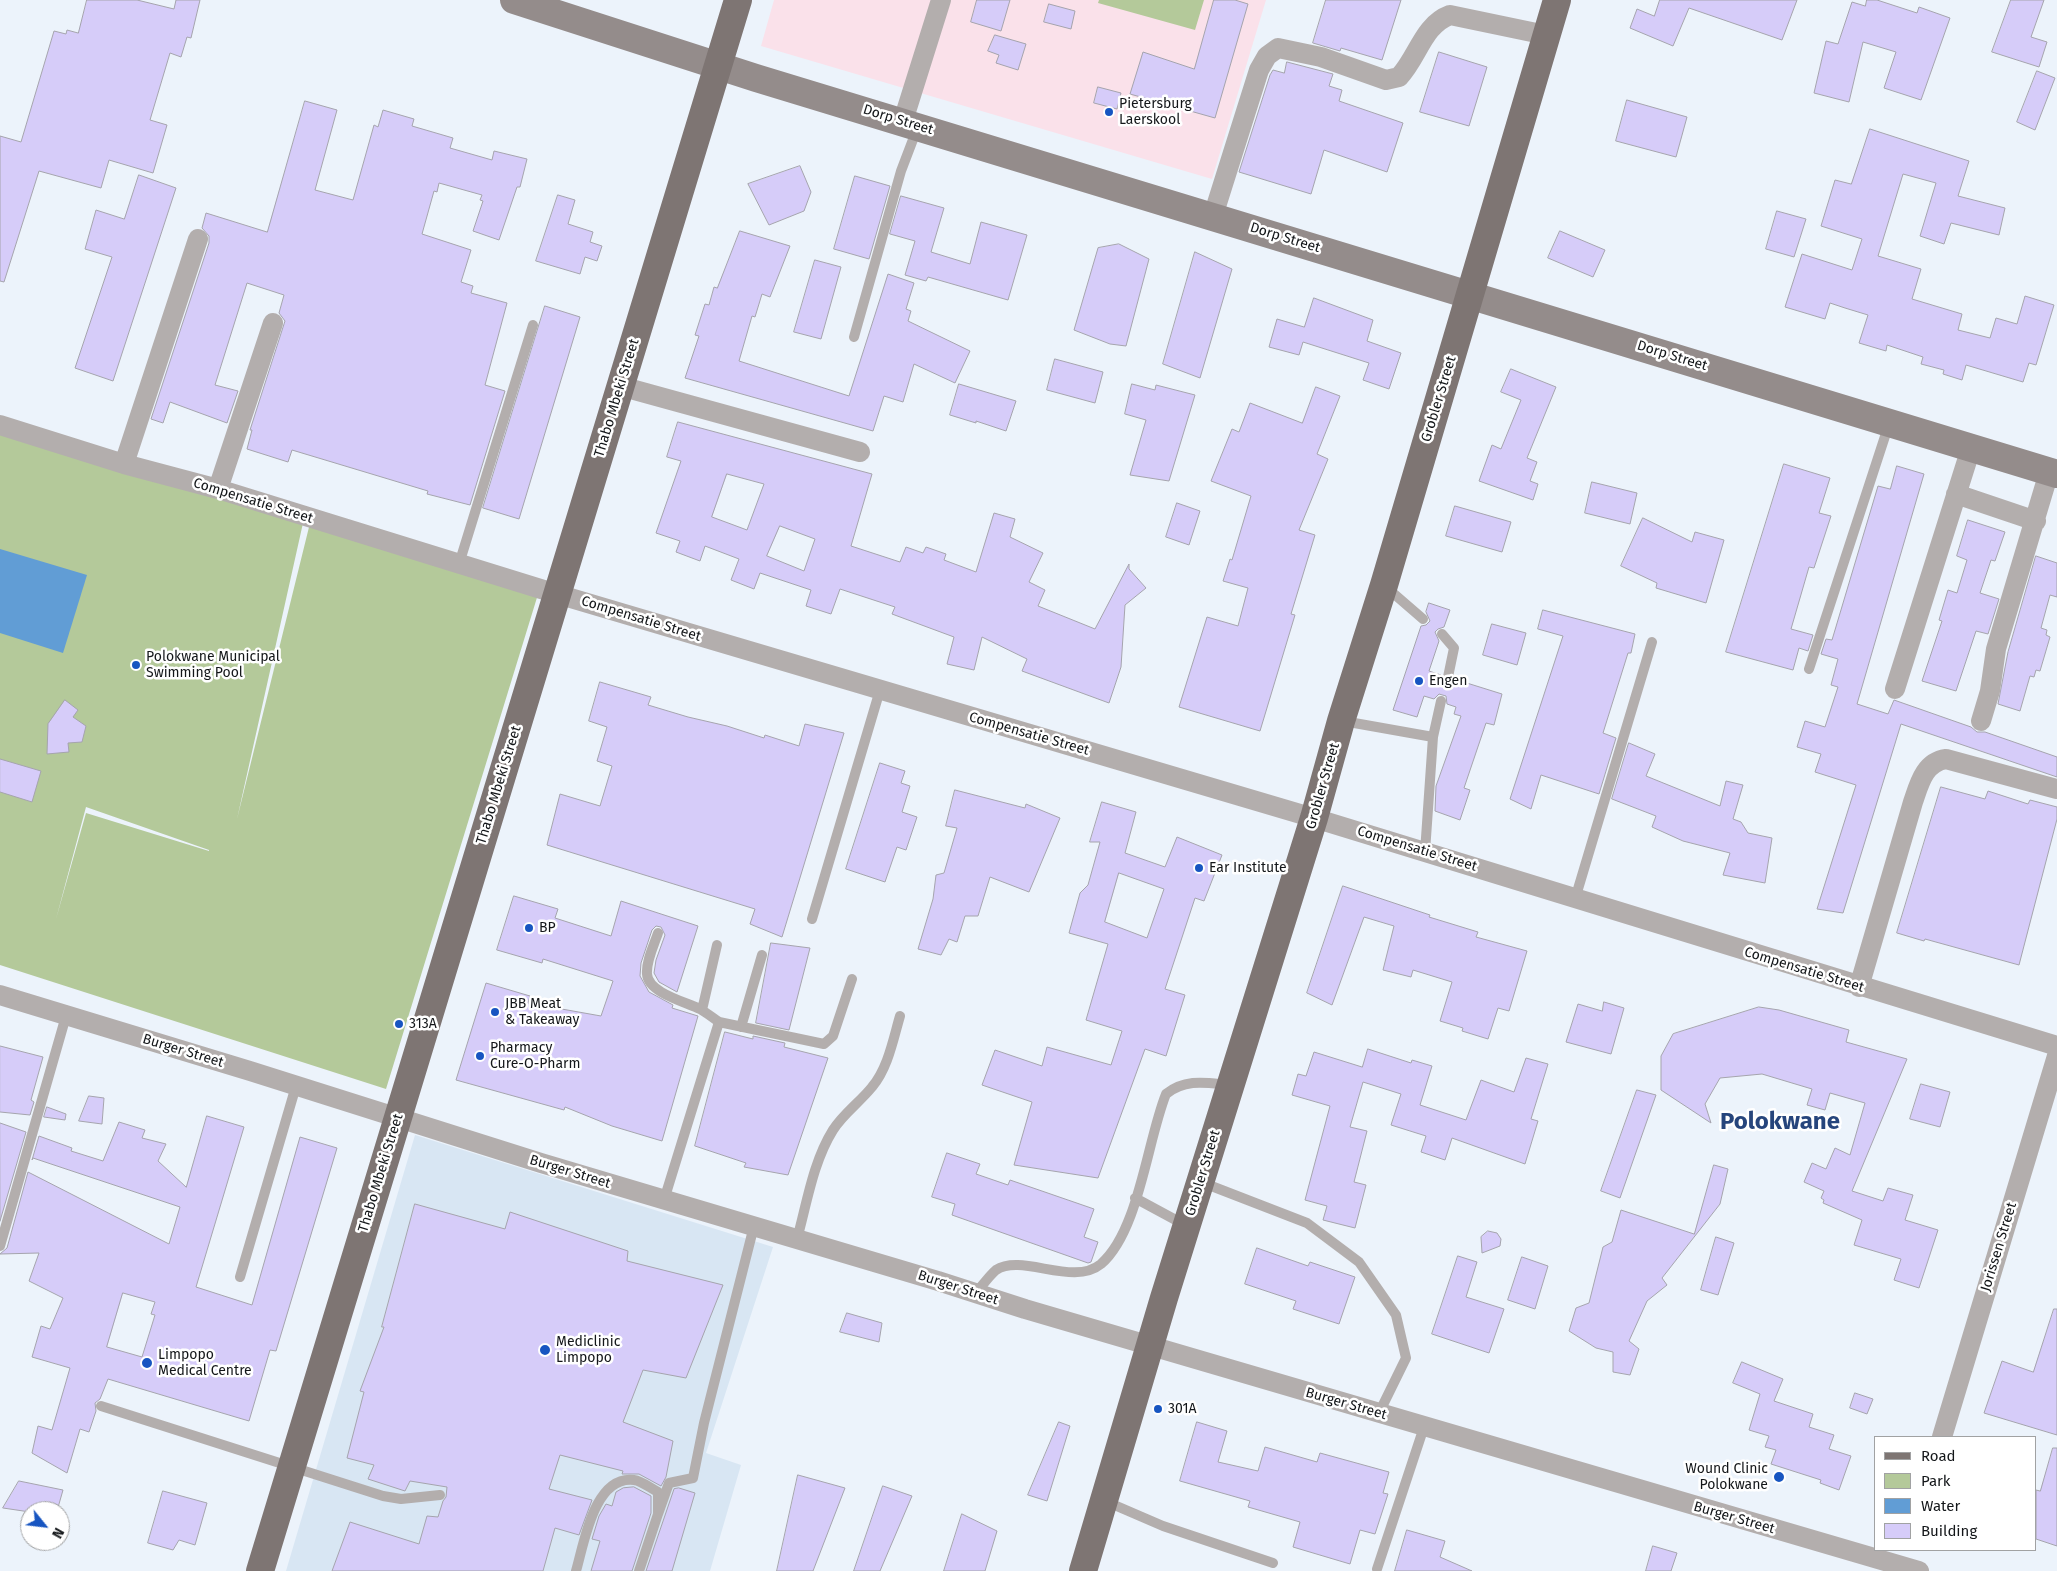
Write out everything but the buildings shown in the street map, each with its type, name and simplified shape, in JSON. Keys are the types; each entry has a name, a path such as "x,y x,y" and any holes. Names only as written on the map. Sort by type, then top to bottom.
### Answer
{"main road":[{"name":"Thabo Mbeki Street","path":"260,1571 738,0"},
{"name":"Grobler Street","path":"1083,1571 1186,1226 1314,818 1341,721 1384,585 1557,0"}],"street":[{"name":"Dorp Street","path":"514,0 718,65 2053,473"},
{"path":"911,123 941,0"},
{"path":"1213,216 1259,70 1267,56 1278,48 1314,55 1386,80 1399,77 1440,18 1450,15 1546,35"},
{"path":"124,464 198,239"},
{"path":"218,489 273,323"},
{"path":"620,386 860,452"},
{"name":"Compensatie Street","path":"0,425 124,464 218,489 557,594 1314,818 1859,987 2057,1046"},
{"path":"1895,689 1971,448"},
{"path":"1981,721 1990,691 1996,649 2003,624 2053,473"},
{"path":"1956,494 2036,520"},
{"path":"1859,987 1913,802 1922,778 1929,767 1939,760 1946,759 2057,789"},
{"name":"Burger Street","path":"0,995 664,1200 1424,1427 1908,1565"},
{"name":"Jorissen Street","path":"1942,1436 2057,1056"}],"lane":[{"path":"854,337 901,171 911,123"},
{"path":"459,564 533,324"},
{"path":"1809,669 1890,423"},
{"path":"1384,585 1423,619"},
{"path":"1442,634 1454,648 1448,677"},
{"path":"1576,899 1652,642"},
{"path":"812,919 880,690"},
{"path":"1425,852 1433,737 1441,701"},
{"path":"1341,721 1433,737"},
{"path":"658,933 648,965 647,975 649,982 665,994 702,1010 719,1022 824,1044 832,1036 852,979"},
{"path":"702,1010 717,945"},
{"path":"741,1027 762,955"},
{"path":"0,1246 66,1016"},
{"path":"797,1239 816,1168 827,1141 841,1119 856,1106 882,1074 900,1016"},
{"path":"664,1200 719,1022"},
{"path":"976,1293 996,1271 1006,1266 1069,1271 1086,1270 1100,1265 1120,1236 1136,1198 1166,1094 1175,1086 1191,1082 1230,1085"},
{"path":"240,1277 296,1086"},
{"path":"1200,1181 1307,1223 1359,1262 1396,1316 1406,1358 1378,1413"},
{"path":"1136,1198 1186,1226"},
{"path":"639,1571 669,1483 693,1478 704,1423 754,1226"},
{"path":"101,1406 383,1496 401,1499 440,1495"},
{"path":"1376,1569 1424,1427"},
{"path":"576,1571 588,1524 609,1488 616,1483 632,1480 641,1482 658,1492 658,1514"},
{"path":"1104,1501 1163,1526 1273,1564"}],"shaded area":[{"name":"Pietersburg Laerskool","path":"774,0 1266,0 1212,179 761,46"},
{"name":"Mediclinic Limpopo","path":"415,1135 773,1247 706,1453 741,1465 710,1571 286,1571"}],"green space":[{"path":"1099,0 1204,0 1195,30 1098,3"},
{"path":"0,433 303,523 237,819 310,523 539,591 386,1089 0,965","holes":["86,807 209,850 86,813 56,919"]}],"water":[{"path":"0,549 87,575 63,653 0,633"}],"place":[{"name":"Pietersburg Laerskool","path":"1109,112"},
{"name":"Polokwane Municipal Swimming Pool","path":"136,665"},
{"name":"Engen","path":"1419,681"},
{"name":"Ear Institute","path":"1199,868"},
{"name":"BP","path":"529,928"},
{"name":"JBB Meat & Takeaway","path":"495,1012"},
{"name":"313A","path":"399,1024"},
{"name":"Pharmacy Cure-O-Pharm","path":"480,1056"},
{"name":"Mediclinic Limpopo","path":"545,1350"},
{"name":"Limpopo Medical Centre","path":"147,1363"},
{"name":"301A","path":"1158,1409"},
{"name":"Wound Clinic Polokwane","path":"1779,1477"}],"district":[{"name":"Polokwane","path":"1780,1122"}]}
